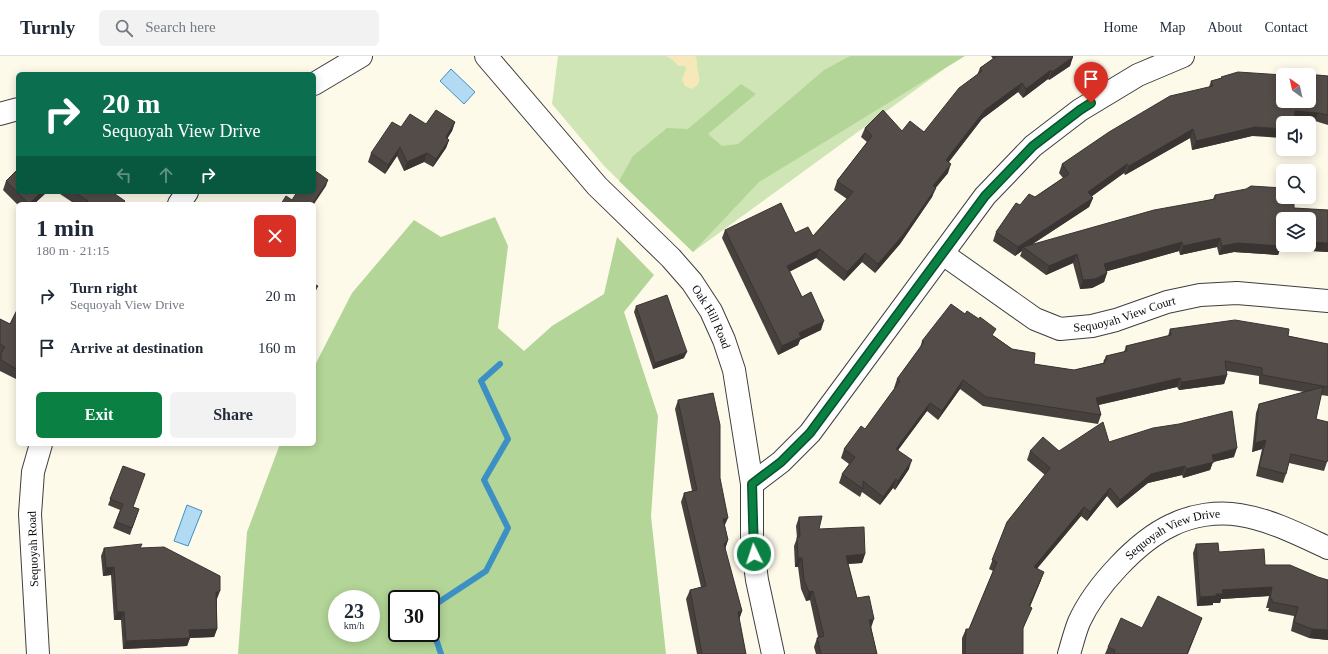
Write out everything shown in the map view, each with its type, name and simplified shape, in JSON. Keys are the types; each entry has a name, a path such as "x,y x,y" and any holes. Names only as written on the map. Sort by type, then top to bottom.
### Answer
{"street":[{"path":"316,83 361,56"},
{"name":"Oak Hill Road","path":"486,56 597,186 671,258 692,282 711,311 724,340 734,370 752,484 754,557 757,580 773,654"},
{"path":"752,484 781,462 810,433 985,196 1033,146 1080,110 1138,75 1183,56"},
{"path":"0,114 16,110"},
{"name":"Sequoyah View Court","path":"943,254 1035,319 1060,329 1092,326 1116,320 1167,302 1200,295 1237,293 1328,301"},
{"name":"Sequoyah Road","path":"38,654 30,514 33,472 40,446"},
{"name":"Sequoyah View Drive","path":"1069,654 1079,622 1102,583 1138,547 1172,525 1204,514 1240,515 1275,524 1328,548"}],"green space":[{"path":"558,56 962,56 693,252 605,167 552,104"},
{"path":"850,56 965,56 759,182 693,252 619,181 633,156 667,128 688,129 741,84 756,94 708,134 722,146 738,144 824,70"},
{"path":"495,217 508,246 498,328 524,351 552,326 604,294 617,237 654,275 624,312 658,416 651,516 666,654 238,654 247,532 279,446 316,446 316,363 352,293 414,220 441,237"}],"sand":[{"path":"666,56 695,56 699,74 699,82 697,86 691,89 685,86 682,80 686,69 685,66 678,66 674,61"}],"water":[{"path":"451,69 475,92 464,104 440,81"},
{"path":"187,505 202,511 188,546 174,541"}],"building":[{"path":"997,56 1073,57 1052,72 1051,70 1026,89 1022,83 985,110 946,160 951,164 933,186 936,188 903,235 878,264 865,253 847,272 820,249 787,266 802,297 811,292 824,321 799,333 801,337 782,346 725,230 781,203 795,233 808,227 813,236 853,192 837,181 872,136 865,128 883,110 902,131 910,121 924,132 959,88 982,71 980,68"},
{"path":"1238,72 1276,75 1276,108 1316,108 1316,75 1328,76 1328,115 1295,111 1295,116 1276,116 1276,128 1255,127 1196,141 1193,129 1129,166 1127,164 1088,192 1093,198 1018,247 996,232 1016,203 1020,205 1029,194 1035,197 1069,174 1062,164 1109,132 1170,96 1213,86 1211,81 1222,78 1221,77"},
{"path":"436,110 455,122 446,137 449,140 436,159 427,153 407,162 400,147 388,165 371,153 392,122 401,127 410,114 426,124"},
{"path":"16,171 16,191 6,181"},
{"path":"316,171 328,180 313,202 282,202 286,196 292,200 296,194 316,194"},
{"path":"1251,186 1276,188 1276,204 1294,204 1294,208 1328,210 1328,243 1316,242 1316,212 1276,212 1276,246 1237,243 1222,246 1220,238 1183,246 1182,242 1104,264 1107,273 1095,279 1083,280 1077,254 1049,266 1023,247 1154,210 1215,199 1215,195 1246,189"},
{"path":"19,194 39,194 31,202 27,202"},
{"path":"77,194 115,194 125,201 87,202 88,201"},
{"path":"667,295 687,352 655,363 636,306"},
{"path":"951,304 965,314 967,311 979,319 980,317 996,329 992,335 1012,349 1035,353 1034,364 1074,370 1105,363 1104,360 1107,360 1106,356 1127,351 1126,346 1171,335 1170,329 1235,320 1289,329 1288,336 1328,344 1328,387 1262,375 1262,368 1225,361 1227,375 1182,382 1180,378 1096,398 1101,415 986,397 963,380 942,411 930,403 896,449 912,460 898,481 896,479 883,497 863,481 863,489 842,474 855,457 844,449 861,426 865,429 900,381 897,379 924,342 922,341"},
{"path":"16,312 16,369 1,360 1,353 5,347 0,344 0,319 10,324"},
{"path":"1323,387 1316,419 1328,422 1327,462 1291,454 1286,474 1259,467 1266,440 1255,443 1259,404"},
{"path":"713,393 720,425 720,478 728,518 723,519 728,540 724,544 742,611 738,612 746,654 702,654 690,590 706,586 684,493 697,490 678,400"},
{"path":"1232,411 1237,448 1212,455 1214,462 1186,469 1185,466 1151,474 1120,500 1110,488 1090,512 1084,507 1034,567 1044,572 1029,606 1032,608 1023,628 1023,654 965,654 966,629 969,629 997,562 992,560 1007,522 1050,468 1030,451 1043,437 1059,451 1103,422 1109,442 1153,428 1179,424"},
{"path":"123,466 145,474 133,507 139,509 132,528 116,522 123,504 110,499"},
{"path":"822,516 819,529 864,527 865,554 846,556 857,598 869,596 874,619 869,620 877,654 821,654 817,638 824,636 813,591 809,592 804,580 802,558 798,558 797,537 800,537 799,517"},
{"path":"1218,543 1219,552 1264,549 1265,565 1290,565 1328,580 1328,630 1312,629 1294,622 1298,607 1272,602 1272,599 1270,599 1272,587 1222,590 1223,594 1200,597 1196,544"},
{"path":"142,544 140,548 164,547 220,576 220,591 216,592 217,629 189,630 190,638 126,641 124,612 117,612 114,567 106,568 104,548"},
{"path":"1158,596 1202,618 1187,654 1114,654 1115,650 1108,647 1121,618 1142,628"}],"waterway":[{"path":"441,654 432,627 433,606 486,571 508,528 484,480 508,439 481,381 500,364"}],"route":[{"path":"754,554 752,542 752,484 781,462 810,433 985,196 1033,146 1091,103"}]}
